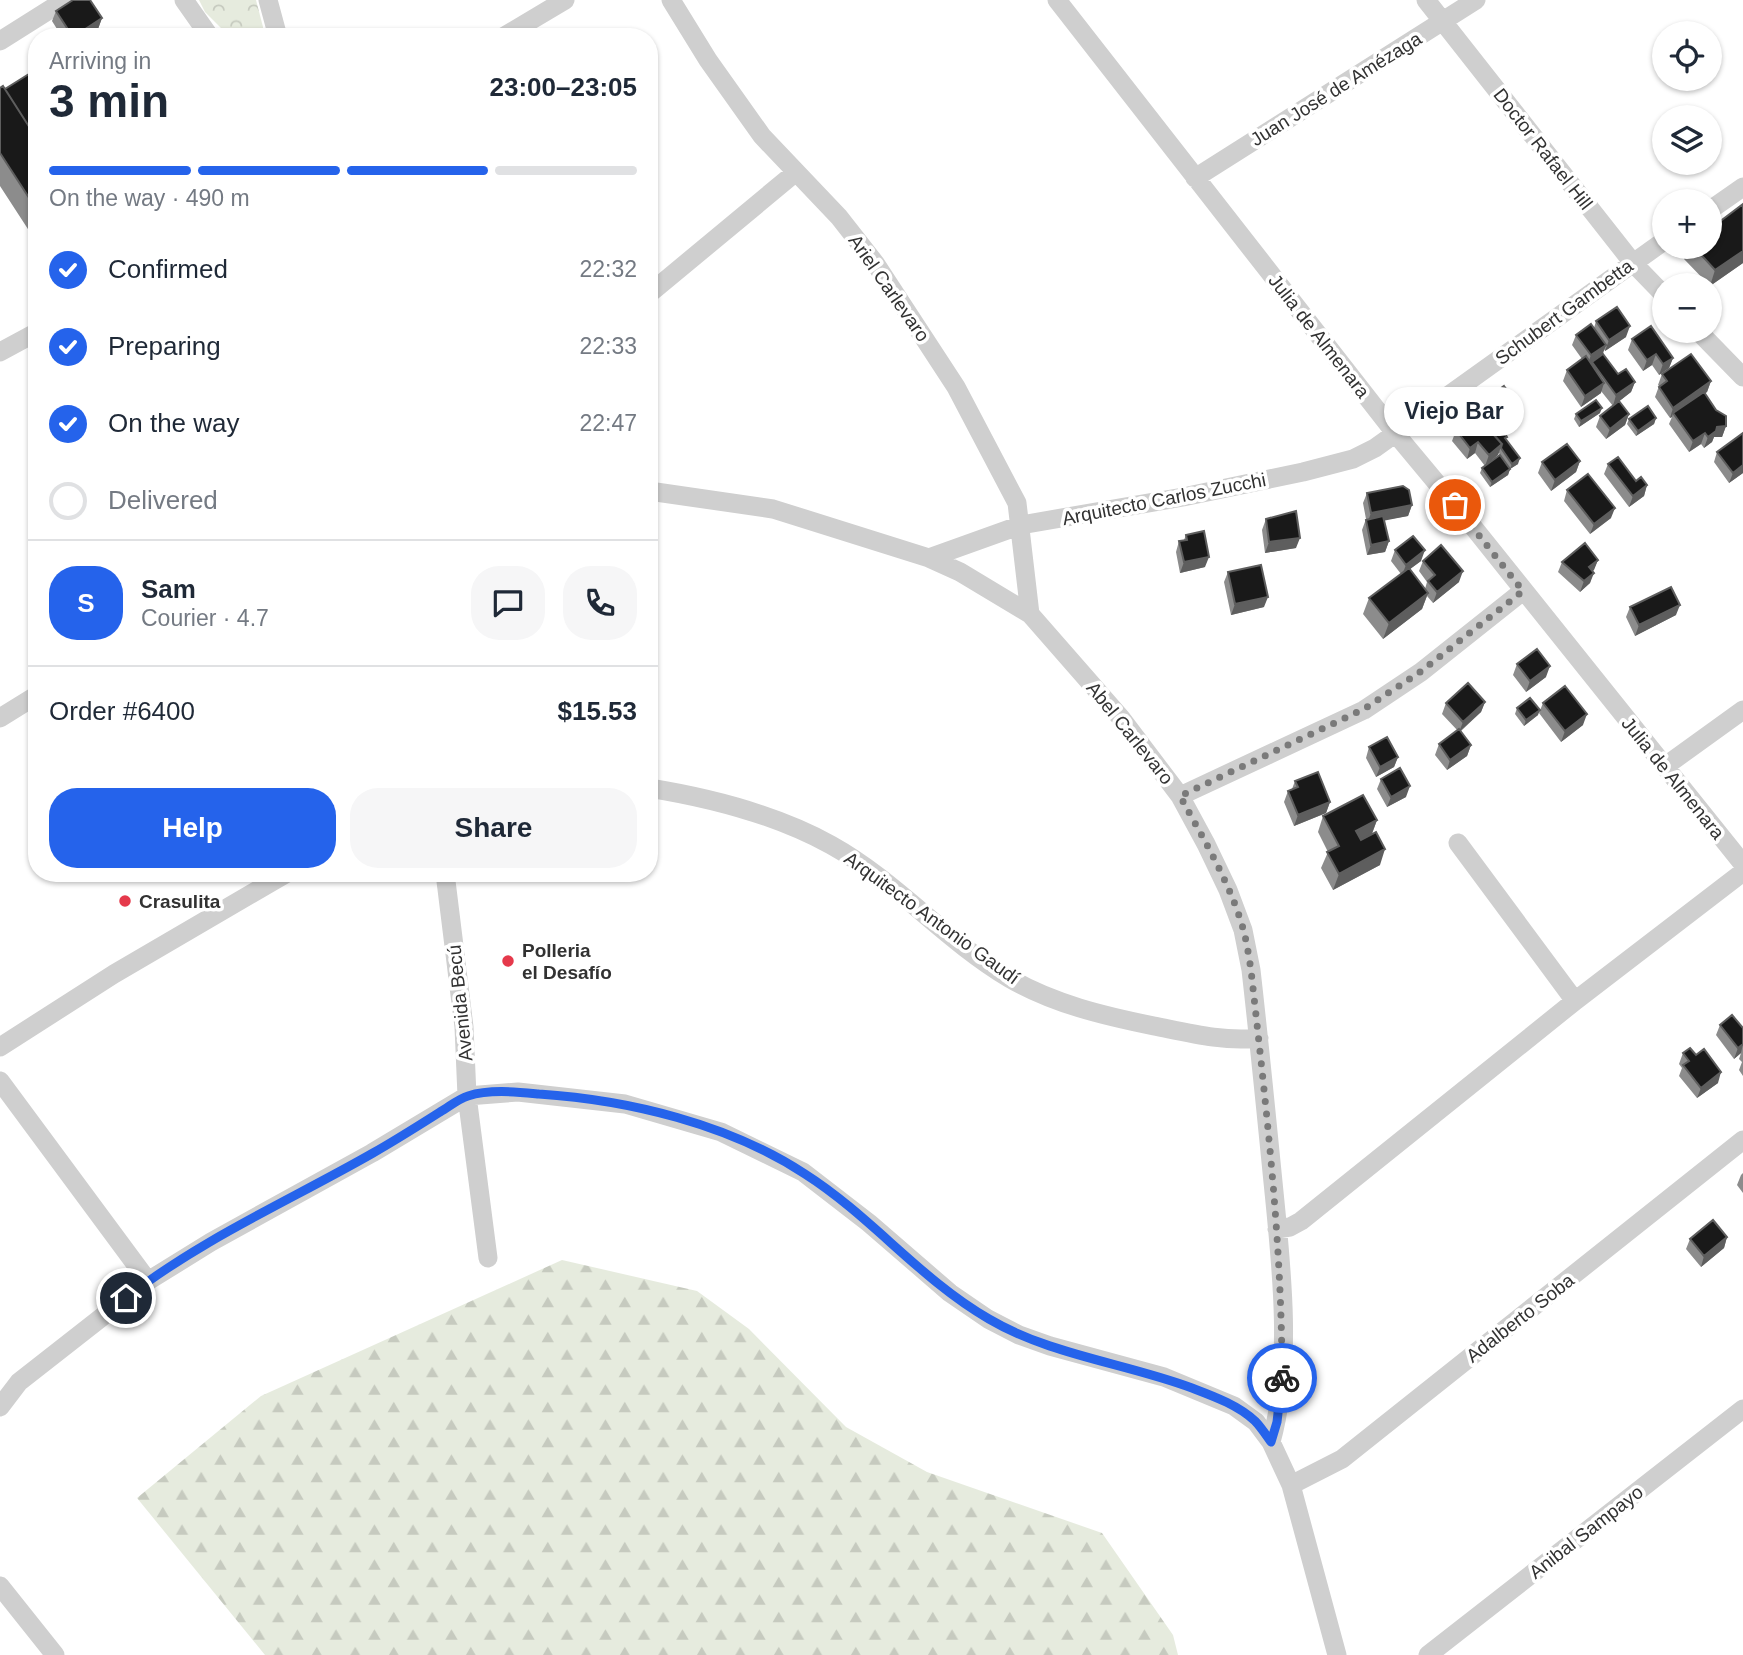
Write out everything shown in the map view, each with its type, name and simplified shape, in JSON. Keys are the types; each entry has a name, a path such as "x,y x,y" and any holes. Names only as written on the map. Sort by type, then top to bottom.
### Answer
{"street":[{"path":"0,41 65,0"},
{"path":"184,0 204,28"},
{"path":"268,0 276,28"},
{"path":"518,28 565,0"},
{"name":"Ariel Carlevaro","path":"671,0 708,60 762,136 839,217 875,263 956,387 1017,503 1030,614"},
{"name":"Julia de Almenara","path":"1057,0 1395,433 1743,864"},
{"name":"Doctor Rafael Hill","path":"1426,0 1633,263 1652,283"},
{"name":"Juan José de Amézaga","path":"1195,178 1476,0"},
{"path":"658,287 796,172"},
{"path":"1722,201 1743,187"},
{"name":"Schubert Gambetta","path":"1395,433 1652,250"},
{"path":"0,352 28,337"},
{"path":"1710,343 1743,377"},
{"name":"Arquitecto Carlos Zucchi","path":"929,558 1021,524 1183,497 1353,459 1395,433"},
{"path":"658,492 773,509 929,558 960,572 1030,614"},
{"path":"1180,796 1364,709 1420,672 1523,591"},
{"name":"Abel Carlevaro","path":"1030,614 1121,718 1180,796 1206,844 1244,930 1259,1038 1278,1229 1282,1384 1271,1442"},
{"path":"0,718 28,701"},
{"path":"1664,767 1743,710"},
{"name":"Arquitecto Antonio Gaudí","path":"658,790 727,804 785,824 831,845 902,894 969,949 1010,978 1053,999 1110,1017 1216,1038 1259,1038"},
{"path":"1458,843 1575,1001"},
{"path":"1278,1229 1290,1227 1300,1221 1575,1001 1743,872"},
{"path":"0,1047 114,974 272,882"},
{"name":"Avenida Becú","path":"446,882 464,1027 467,1096 488,1258"},
{"path":"0,1081 148,1281"},
{"path":"0,1407 19,1382 148,1281 211,1242 372,1153 467,1096 518,1092 625,1104 721,1132 803,1172 835,1195 950,1293 988,1319 1019,1335 1164,1377 1234,1406 1256,1422 1271,1442 1291,1485 1337,1655"},
{"name":"Adalberto Soba","path":"1291,1485 1342,1459 1743,1140"},
{"path":"0,1389 19,1382"},
{"name":"Anibal Sampayo","path":"1428,1655 1743,1409"},
{"path":"0,1586 55,1655"}],"green space":[{"path":"199,0 256,0 263,28 221,28 205,12"},
{"path":"562,1260 697,1291 749,1329 846,1427 927,1472 1102,1533 1173,1635 1178,1655 265,1655 137,1498 261,1396"}],"building":[{"path":"73,0 90,0 102,18 87,28 67,28 56,11"},
{"path":"28,75 28,125 5,89"},
{"path":"3,86 28,125 28,196 0,153 0,88"},
{"path":"1743,204 1743,251 1715,270 1705,259 1722,259 1722,220"},
{"path":"1617,307 1630,326 1609,340 1596,321"},
{"path":"1591,324 1606,345 1591,355 1576,335"},
{"path":"1651,326 1652,343 1663,343 1673,358 1663,364 1656,354 1647,360 1632,339"},
{"path":"1603,354 1618,374 1626,369 1635,382 1616,395 1592,362"},
{"path":"1691,354 1711,381 1673,408 1659,387 1667,381 1662,374"},
{"path":"1586,356 1604,383 1585,396 1567,370"},
{"path":"1504,386 1519,407 1497,422 1482,402"},
{"path":"1704,392 1716,410 1726,416 1726,426 1717,427 1708,437 1705,433 1693,441 1673,413"},
{"path":"1596,400 1602,408 1581,421 1576,414"},
{"path":"1619,401 1629,414 1610,429 1600,416"},
{"path":"1648,406 1656,418 1638,431 1629,419"},
{"path":"1472,411 1502,444 1489,455 1478,442 1470,448 1456,430 1464,425 1460,420"},
{"path":"1503,430 1507,437 1505,438 1520,458 1512,464 1495,436"},
{"path":"1743,433 1743,465 1733,473 1717,452"},
{"path":"1567,444 1580,461 1555,480 1542,462"},
{"path":"1500,455 1510,469 1492,482 1482,468"},
{"path":"1618,457 1636,481 1641,477 1647,485 1633,496 1608,464"},
{"path":"1588,474 1615,508 1594,524 1567,490"},
{"path":"1403,486 1409,490 1412,505 1371,513 1367,493"},
{"path":"1296,511 1300,538 1269,542 1266,519"},
{"path":"1383,516 1389,541 1371,545 1366,520"},
{"path":"1204,531 1209,557 1184,562 1179,541 1187,540 1186,535"},
{"path":"1413,536 1425,550 1406,565 1395,550"},
{"path":"1585,543 1598,560 1589,567 1594,573 1584,581 1562,562"},
{"path":"1441,545 1463,571 1437,592 1428,581 1435,575 1423,561"},
{"path":"1261,565 1268,597 1235,604 1228,572"},
{"path":"1409,568 1428,593 1389,623 1369,598"},
{"path":"1671,587 1680,605 1639,625 1630,607"},
{"path":"1537,649 1550,666 1530,681 1517,664"},
{"path":"1468,683 1485,702 1463,722 1446,703"},
{"path":"1565,686 1587,714 1565,731 1543,703"},
{"path":"1530,698 1540,710 1526,720 1517,708"},
{"path":"1459,729 1471,745 1450,760 1439,744"},
{"path":"1387,737 1398,757 1380,767 1369,747"},
{"path":"1400,768 1410,786 1391,797 1381,779"},
{"path":"1318,772 1330,802 1298,815 1288,791 1298,787 1295,781"},
{"path":"1363,795 1377,820 1356,831 1361,840 1376,832 1385,849 1339,874 1327,852 1339,846 1323,816"},
{"path":"1732,1015 1743,1028 1743,1044 1738,1048 1720,1025"},
{"path":"1690,1048 1696,1055 1704,1049 1721,1072 1701,1088 1683,1065 1689,1061 1683,1053"},
{"path":"1713,1220 1727,1237 1704,1256 1690,1239"}],"way so far":[{"path":"1282,1378 1278,1229 1259,1038 1244,930 1206,844 1180,796 1364,709 1420,672 1523,591 1455,505"}],"place":[{"name":"Viejo Bar","path":"1455,505"},
{"name":"Crasulita","path":"125,901"},
{"name":"Polleria el Desafío","path":"508,961"}],"route":[{"path":"126,1298 211,1242 372,1153 467,1096 518,1092 625,1104 721,1132 762,1151 803,1172 835,1195 950,1293 988,1319 1019,1335 1050,1346 1164,1377 1207,1394 1234,1406 1256,1422 1271,1442 1277,1422 1282,1378"}]}
